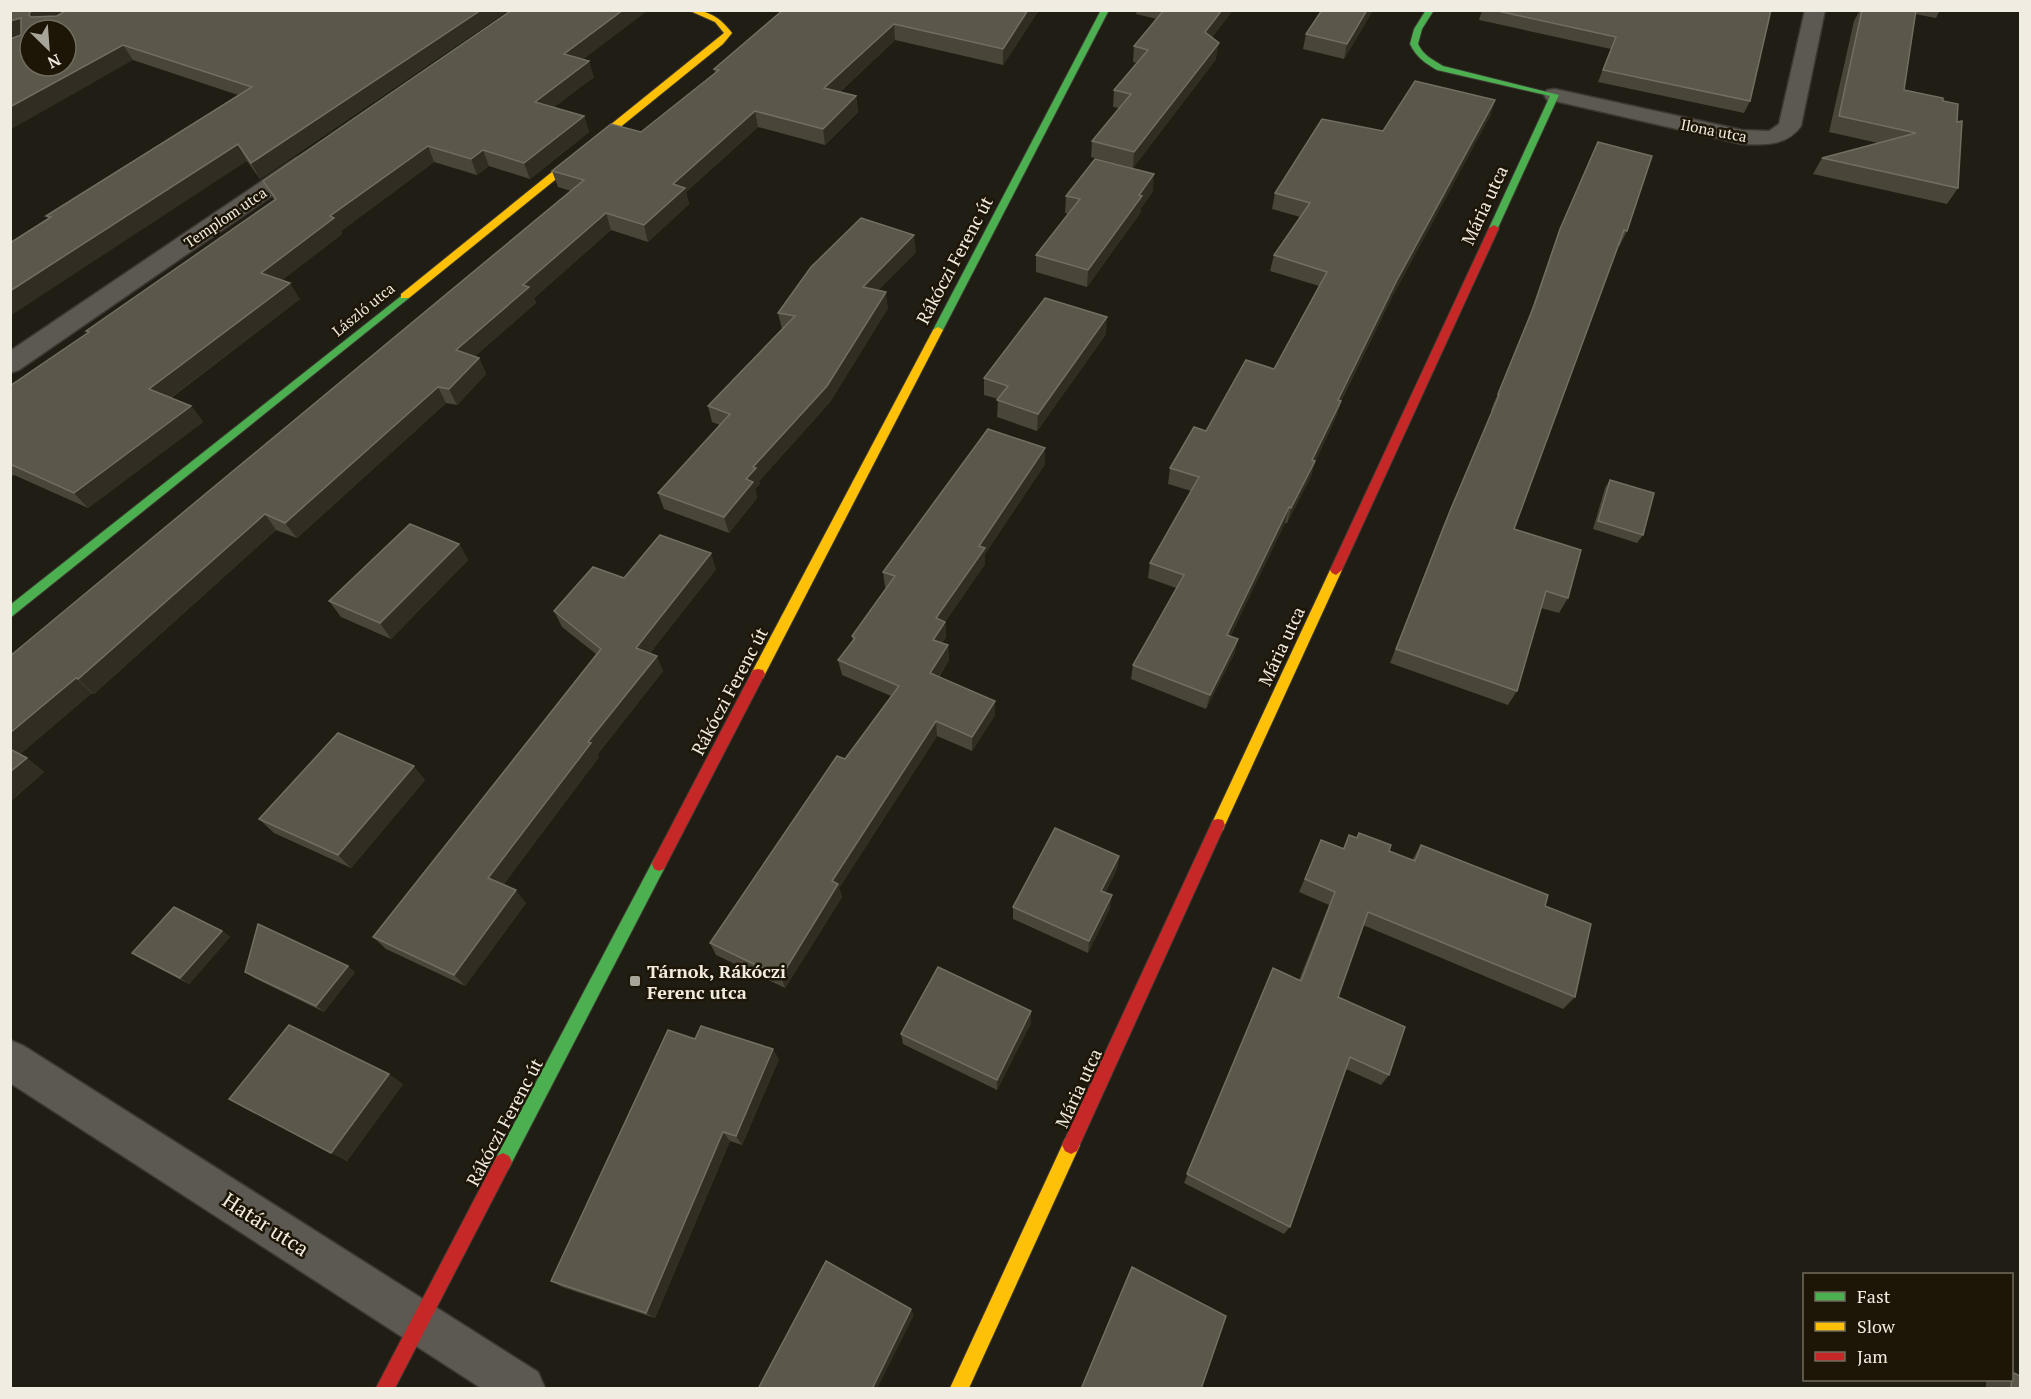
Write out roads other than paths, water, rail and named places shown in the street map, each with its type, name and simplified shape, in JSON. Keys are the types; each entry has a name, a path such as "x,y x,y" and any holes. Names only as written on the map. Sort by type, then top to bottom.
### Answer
{"street":[{"name":"László utca","path":"10,613 720,42 728,33 725,25 714,16 692,10"},
{"name":"Rákóczi Ferenc út","path":"385,1389 1105,10"},
{"path":"1430,10 1413,39 1413,46 1426,61 1440,68 1555,95"},
{"name":"Ilona utca","path":"1555,95 1742,136 1771,138 1783,134 1790,126 1815,10"},
{"name":"Mária utca","path":"959,1389 1555,95"},
{"name":"Templom utca","path":"10,364 323,150"},
{"name":"Határ utca","path":"10,1060 522,1389"}],"place":[{"name":"Tárnok, Rákóczi Ferenc utca","path":"635,981"}]}
